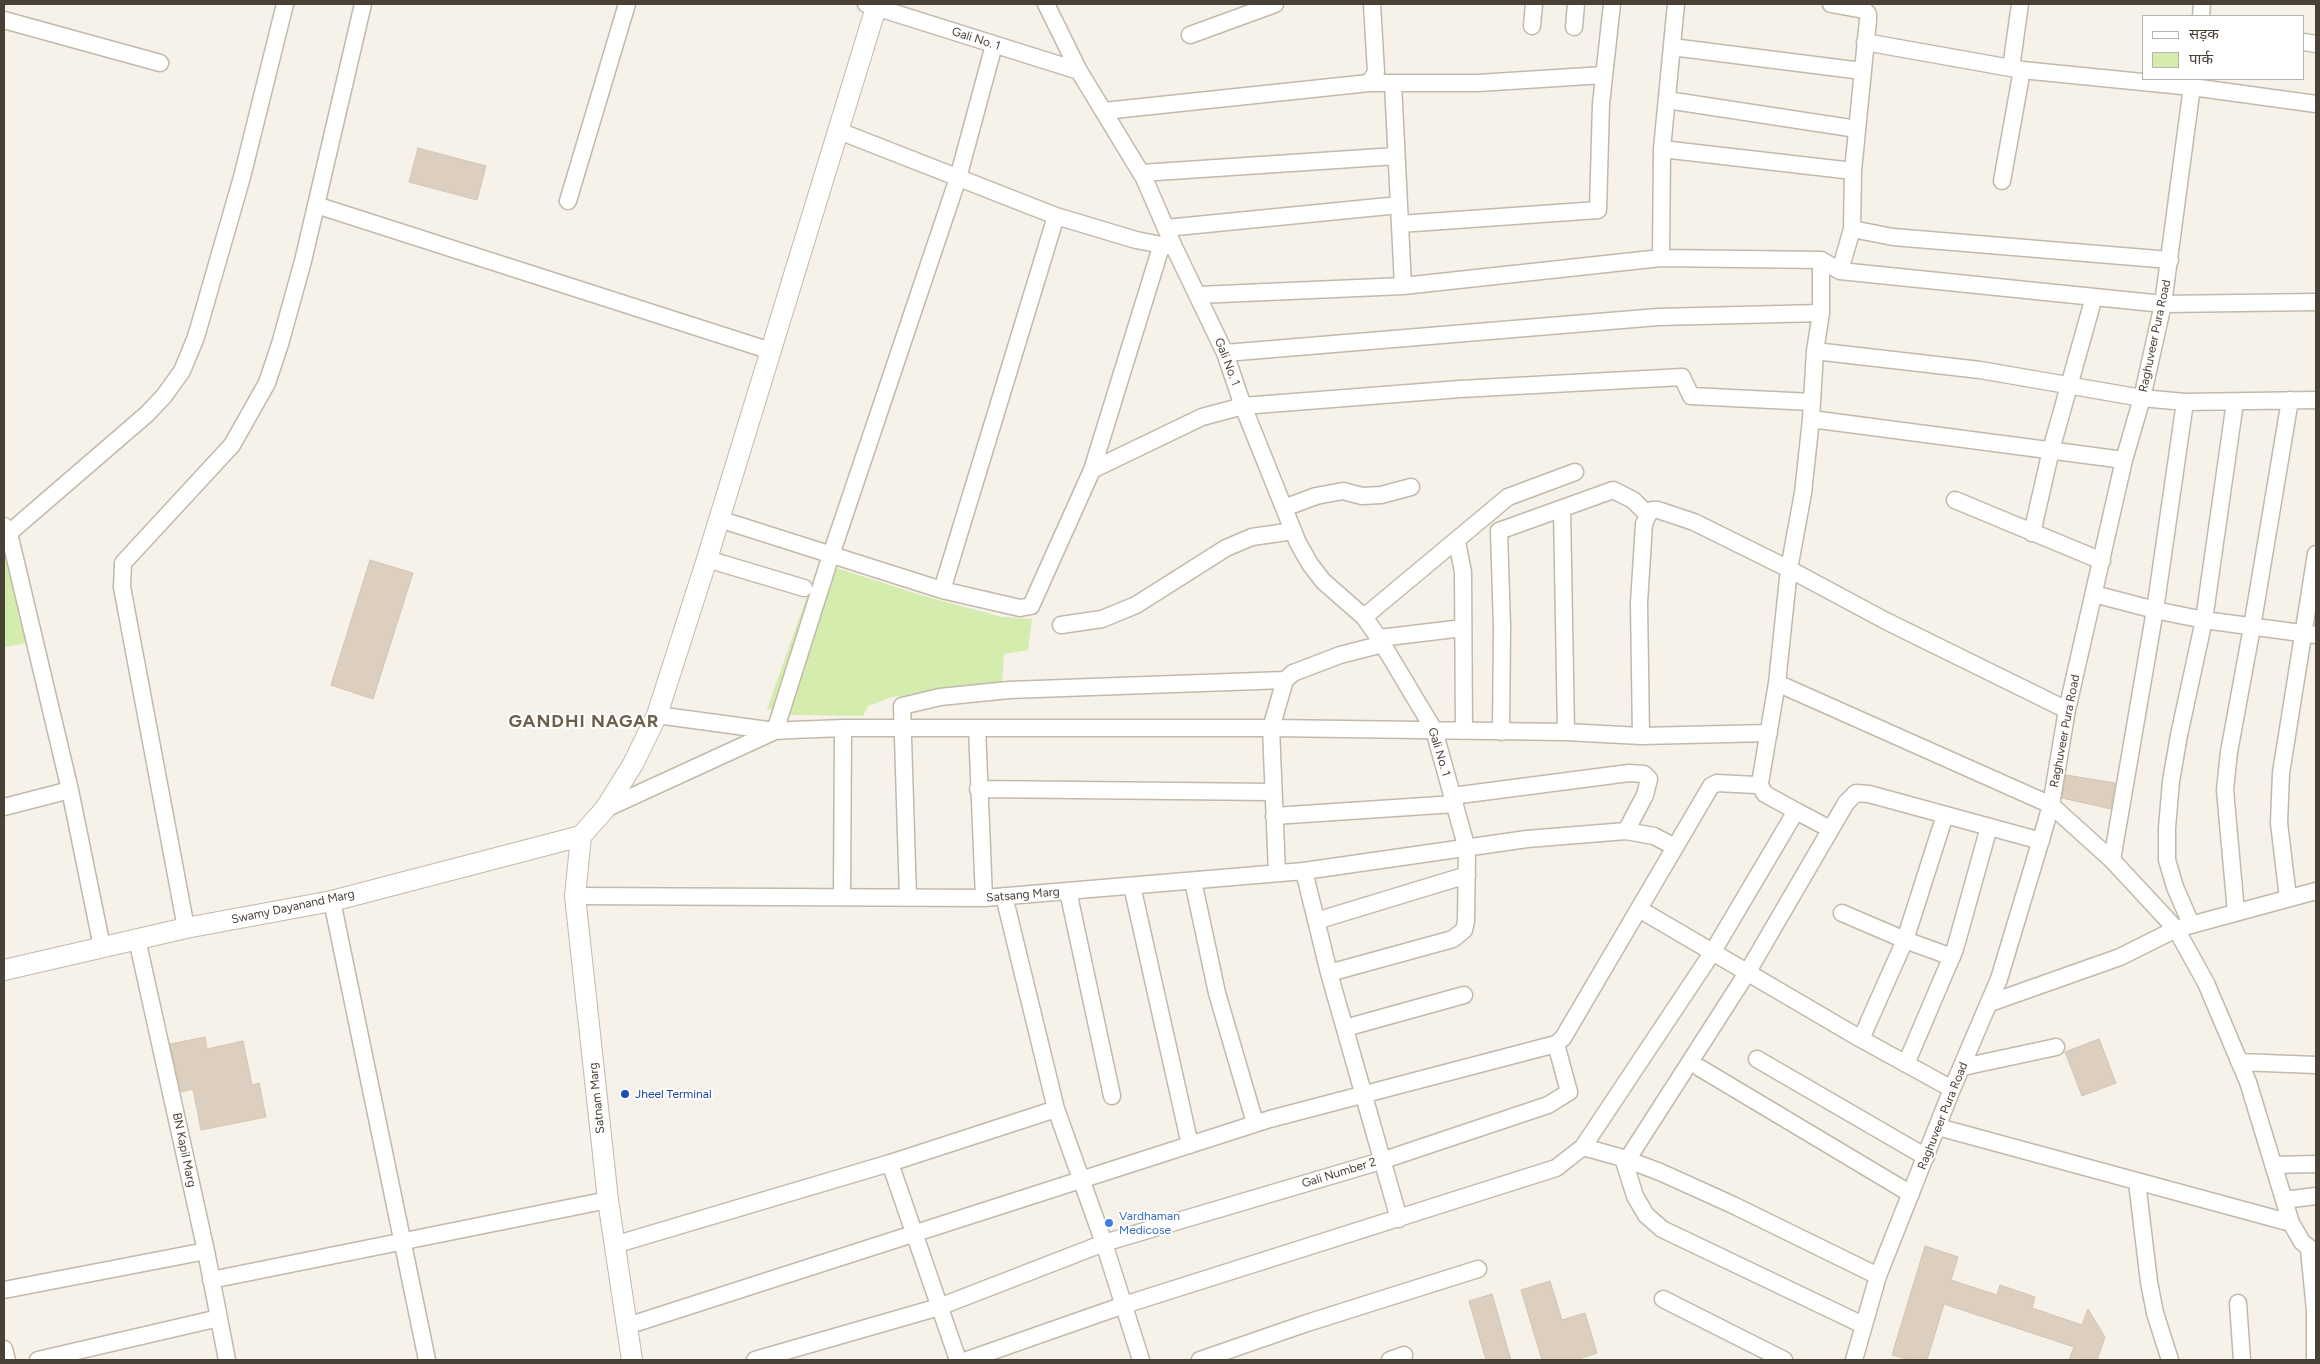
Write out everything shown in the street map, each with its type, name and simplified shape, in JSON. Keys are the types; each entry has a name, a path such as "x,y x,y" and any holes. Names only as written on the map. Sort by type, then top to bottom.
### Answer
{"street":[{"path":"102,947 70,790 6,530 147,414 164,396 182,370 196,337 242,177 285,4"},
{"path":"186,928 122,587 123,563 232,445 267,383 280,344 316,205 362,4"},
{"path":"568,201 628,4"},
{"path":"1046,4 1079,71"},
{"path":"1190,35 1275,4"},
{"path":"1369,83 1376,72 1372,4"},
{"path":"1532,26 1534,4"},
{"path":"1574,27 1576,4"},
{"path":"1400,224 1598,210 1604,75 1612,4"},
{"path":"1661,258 1662,149 1676,4"},
{"path":"1831,4 1859,8 1868,14 1853,171 1852,228 1840,271"},
{"path":"2002,181 2016,69 2020,4"},
{"path":"581,836 605,809 633,764 657,715 839,131 873,5"},
{"name":"Gali No. 1","path":"873,5 1079,71 1141,173 1166,228 1168,247 1198,295 1225,353 1243,406 1293,531 1310,564 1324,581 1364,617 1381,641 1434,730 1467,849 1466,921 1464,930 1458,936 1328,973"},
{"path":"4,20 160,63"},
{"path":"1865,42 2016,69 2142,79"},
{"path":"605,809 775,731 831,555 958,178 994,45"},
{"path":"1672,47 1862,71"},
{"path":"1104,111 1369,83 1478,83 1604,75"},
{"path":"2155,80 2193,83 2316,104"},
{"path":"1393,83 1403,286"},
{"name":"Raghuveer Pura Road","path":"1854,1360 1862,1325 1878,1276 1952,1089 1990,1003 2051,805 2067,710 2124,460 2142,398 2163,304 2193,83"},
{"path":"1667,100 1857,129"},
{"path":"719,519 942,590 1020,608 1031,606 1092,470 1168,247 1056,216 839,131"},
{"path":"1662,149 1853,171"},
{"path":"1141,173 1396,156"},
{"path":"316,205 771,352"},
{"path":"1166,228 1399,205"},
{"path":"942,590 1056,216"},
{"path":"1852,228 1903,238 2170,260"},
{"path":"1198,295 1403,286 1661,258 1821,260 1840,271 2163,304 2316,302"},
{"path":"1821,260 1821,313 1815,351 1811,419 1803,493 1789,569 1777,683 1759,784 1765,794 1830,829"},
{"path":"2032,533 2051,450 2094,297"},
{"path":"1225,353 1658,317 1821,313"},
{"path":"1815,351 1980,370 2142,398 2185,402 2316,400"},
{"path":"1092,470 1202,417 1243,406 1460,389 1682,377 1691,396 1812,402"},
{"path":"2236,912 2225,790 2229,752 2290,400"},
{"path":"2112,860 2155,610 2185,402"},
{"path":"2235,402 2204,620 2171,781 2167,828 2168,860 2184,927 2248,1082 2291,1223 2302,1242 2313,1251 2315,1360"},
{"path":"1811,419 2124,460"},
{"path":"1364,617 1457,542 1508,497 1575,472"},
{"path":"1284,508 1316,496 1344,491 1362,496 1381,495 1411,487"},
{"path":"1501,732 1502,627 1499,531 1613,490 1633,500 1648,515"},
{"path":"1955,500 2102,561"},
{"path":"1562,509 1566,732"},
{"path":"1641,736 1639,603 1644,524 1652,510 1668,512 1789,569 1886,621 2067,710"},
{"path":"1061,625 1102,619 1136,605 1226,548 1252,537 1293,531"},
{"path":"1457,542 1462,572 1464,731"},
{"path":"2288,898 2280,823 2281,773 2310,634 2316,554"},
{"path":"707,559 804,588"},
{"path":"2094,594 2155,610 2204,620 2310,634"},
{"path":"1277,873 1271,728 1285,680 1293,673 1381,641 1463,628"},
{"path":"908,898 901,728 902,706 940,696 1009,690 1285,680"},
{"path":"1777,683 2051,805 2184,927"},
{"path":"657,715 775,731 843,728 1271,728 1566,732 1641,736 1769,733"},
{"path":"842,897 843,728"},
{"path":"977,728 978,789 984,898"},
{"path":"1274,816 1454,800 1629,773 1644,774 1650,779 1645,795 1626,831"},
{"path":"627,1326 1255,1124 1556,1044 1563,1038 1714,784 1759,784"},
{"path":"978,789 1273,792"},
{"path":"4,808 70,790"},
{"path":"1862,1325 1662,1229 1646,1215 1635,1196 1625,1159 1748,973 1830,829 1846,803 1856,793 1869,794 2041,841"},
{"path":"966,1360 1124,1305 1541,1174 1567,1161 1583,1147 1712,953 1796,812"},
{"path":"1861,1039 1905,940 1945,815"},
{"path":"1906,1064 1952,957 1989,827"},
{"name":"Satsang Marg","path":"575,896 984,898 1304,871 1527,839 1626,831 1654,836 1676,847"},
{"name":"Swamy Dayanand Marg","path":"4,970 186,928 332,901 581,836"},
{"name":"Satnam Marg","path":"581,836 575,896 608,1200 632,1360"},
{"path":"1304,871 1328,973 1364,1094 1380,1161 1399,1219"},
{"path":"1316,921 1467,875"},
{"path":"1193,881 1217,993 1255,1124"},
{"path":"1132,886 1190,1145"},
{"path":"1990,1003 2120,957 2184,927 2316,890"},
{"path":"1068,891 1112,1096"},
{"path":"1004,896 1056,1109 1104,1243 1141,1360"},
{"path":"332,901 427,1360"},
{"path":"1639,909 1861,1039 1952,1089"},
{"path":"1842,913 1905,940 1952,957"},
{"name":"BN Kapil Marg","path":"138,939 228,1360"},
{"path":"1345,1028 1464,995"},
{"name":"Gali Number 2","path":"755,1360 939,1306 1104,1243 1380,1161 1548,1105 1569,1092 1556,1044"},
{"path":"1963,1067 2056,1047"},
{"path":"1757,1059 1926,1156"},
{"path":"2240,1062 2316,1064"},
{"path":"1700,1068 1911,1194"},
{"path":"614,1245 890,1164 1056,1109"},
{"path":"1938,1127 2291,1223"},
{"path":"1583,1147 1625,1159 1733,1205 1878,1276"},
{"path":"890,1164 958,1360"},
{"path":"2273,1165 2316,1164"},
{"path":"2138,1182 2149,1282 2155,1314 2170,1360"},
{"path":"2284,1200 2316,1196"},
{"path":"211,1280 608,1200"},
{"path":"4,1290 206,1251"},
{"path":"1200,1360 1478,1269"},
{"path":"1663,1299 1784,1360"},
{"path":"2238,1303 2242,1360"},
{"path":"38,1360 219,1318"},
{"path":"4,1348 7,1360"}],"green space":[{"path":"4,536 28,643 4,647"},
{"path":"824,564 924,596 1002,617 1032,619 1028,650 1004,654 1002,683 892,697 868,706 863,716 794,715 767,709 816,571"}],"building":[{"path":"418,148 486,166 477,200 409,182"},
{"path":"370,560 413,573 373,699 331,685"},
{"path":"2066,775 2115,783 2111,809 2062,798"},
{"path":"205,1037 207,1049 243,1041 252,1085 259,1083 266,1117 201,1130 193,1089 181,1092 170,1044"},
{"path":"2099,1039 2116,1083 2082,1096 2065,1052"},
{"path":"1925,1246 1958,1257 1951,1280 1997,1295 2000,1285 2035,1297 2032,1308 2082,1325 2088,1309 2105,1337 2097,1360 2069,1360 2074,1347 1944,1304 1927,1360 1910,1360 1892,1355"},
{"path":"1550,1281 1562,1320 1585,1313 1597,1353 1576,1360 1542,1360 1521,1290"},
{"path":"1492,1294 1511,1360 1486,1360 1469,1301"}],"place":[{"name":"Jheel Terminal","path":"625,1094"},
{"name":"Vardhaman Medicose","path":"1109,1223"}],"district":[{"name":"GANDHI NAGAR","path":"584,722"}]}
